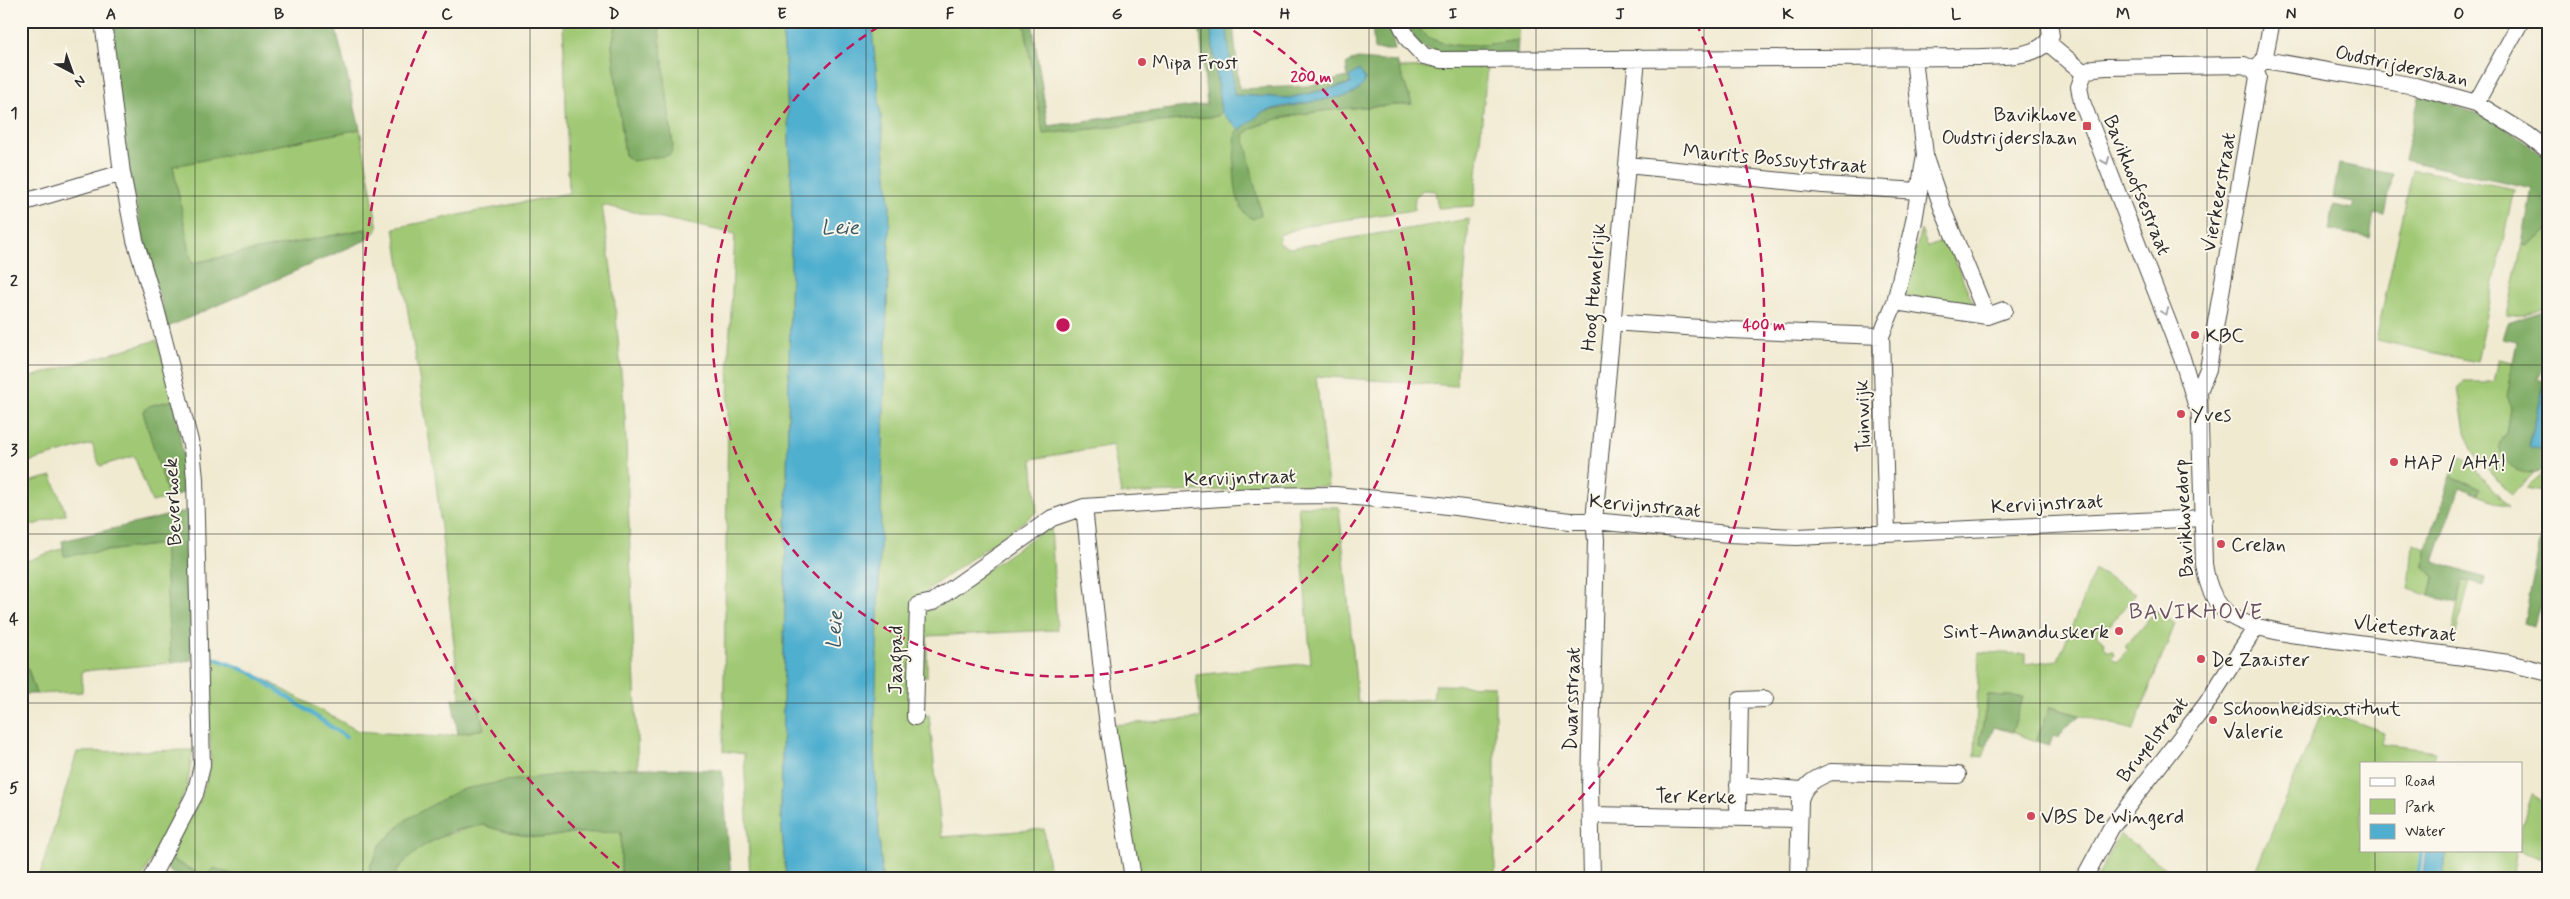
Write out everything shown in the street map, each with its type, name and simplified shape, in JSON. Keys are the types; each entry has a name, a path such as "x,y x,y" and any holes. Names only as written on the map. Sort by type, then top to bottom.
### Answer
{"street":[{"name":"Beverhoek","path":"103,21 122,172 135,240 155,306 192,449 195,479 202,766 195,794 151,878"},
{"path":"1399,21 1408,40 1424,56 1441,60 2012,56 2040,48 2047,42 2050,36 2049,21"},
{"name":"Vierkeerstraat","path":"2204,375 2208,369 2259,84 2259,65 2272,21"},
{"path":"2476,103 2521,21"},
{"path":"2047,42 2084,73"},
{"name":"Hoog Hemelrijk","path":"1594,521 1637,58"},
{"name":"Tuinwijk","path":"1914,58 1925,155 1943,210 1987,316"},
{"name":"Oudstrijderslaan","path":"2084,73 2094,68 2259,65 2416,86 2476,103 2528,135 2549,151"},
{"name":"Bavikhoofsestraat","path":"2084,73 2080,87 2082,102 2125,207 2182,358 2188,379"},
{"name":"Tuinwijk","path":"1887,532 1881,336 1895,302 1919,192 1925,155"},
{"name":"Maurits Bossuytstraat","path":"1627,165 1817,185 1919,192"},
{"path":"21,203 122,172"},
{"path":"1895,302 1987,316 2004,310"},
{"path":"1611,322 1731,330 1881,336"},
{"path":"2188,379 2204,375"},
{"name":"Bavikhovedorp","path":"2204,375 2199,391 2204,564 2210,593 2226,613 2256,627"},
{"name":"Bavikhovedorp","path":"2188,379 2199,412"},
{"name":"Kervijnstraat","path":"918,605 933,602 1052,518 1084,506 1253,496 1335,495 1431,504 1570,521 1594,521 1728,534 1797,537 2204,518"},
{"path":"1084,506 1108,726 1133,878"},
{"name":"Dwarsstraat","path":"1592,878 1590,789 1596,540 1594,521"},
{"name":"Jaagpad","path":"915,717 918,605"},
{"name":"Vlietestraat","path":"2256,627 2290,634 2509,663 2549,673"},
{"name":"Bruyelstraat","path":"2084,878 2111,828 2207,703 2256,627"},
{"name":"Ter Kerke","path":"1738,807 1740,700 1765,699"},
{"path":"1798,878 1799,819 1802,790 1819,777 1831,772 1958,775"},
{"name":"Ter Kerke","path":"1738,785 1802,790"},
{"name":"Ter Kerke","path":"1591,815 1799,819"}],"green space":[{"path":"107,21 334,21 360,129 173,166 192,263 366,229 366,240 168,327 144,240 128,167"},
{"path":"563,21 623,21 616,26 612,45 625,156 673,147 659,29 656,21 781,21 785,58 792,199 781,818 786,878 750,878 744,754 723,751 729,349 735,234 602,205 613,283 625,416 638,768 609,769 407,819 381,844 370,867 370,878 242,878 214,868 205,877 167,857 201,799 211,762 206,655 259,676 358,731 440,737 484,729 477,698 460,698 435,474 394,228 569,193"},
{"path":"623,21 656,21 659,29 673,147 670,155 633,161 625,156 612,45 616,26"},
{"path":"871,21 1024,21 1044,134 1218,116 1221,112 1239,130 1236,132 1261,214 1243,135 1256,126 1275,120 1323,111 1412,104 1399,68 1487,67 1474,206 1438,208 1435,191 1423,190 1415,197 1414,210 1308,225 1279,235 1279,243 1290,248 1469,219 1456,386 1316,376 1328,486 1121,494 1113,445 1032,459 1037,512 927,590 928,611 1051,525 1057,630 927,636 927,677 920,677 920,717 929,715 942,837 1044,829 1050,876 1090,878 882,878 874,753 890,205"},
{"path":"1024,21 1032,21 1048,126 1207,104 1199,21 1210,21 1221,112 1218,116 1043,134"},
{"path":"1226,21 1233,21 1239,89 1307,86 1348,77 1346,65 1357,59 1397,62 1412,104 1349,108 1298,115 1257,126 1244,135 1261,215 1253,219 1245,214 1237,193 1234,166 1236,132 1263,112 1355,93 1351,83 1289,98 1233,95"},
{"path":"1372,21 1389,21 1395,50 1374,50"},
{"path":"1404,21 1412,21 1421,32 1446,44 1460,46 1518,40 1517,57 1442,55 1419,45"},
{"path":"1412,21 1518,21 1518,40 1460,46 1446,44 1421,32"},
{"path":"2420,93 2497,121 2549,161 2549,229 2526,246 2522,244 2532,188 2404,160"},
{"path":"360,129 378,229 366,240 365,229 192,263 173,166"},
{"path":"2339,164 2393,174 2385,215 2374,213 2370,238 2329,230 2334,205 2352,209 2354,202 2333,198"},
{"path":"2413,169 2514,189 2477,362 2376,340"},
{"path":"2549,229 2549,305 2524,315 2507,316 2522,244 2526,246"},
{"path":"1921,230 1928,247 1946,240 1973,303 1969,306 1905,296 1904,291"},
{"path":"2549,309 2549,356 2538,379 2545,381 2529,446 2549,450 2549,468 2532,473 2524,472 2510,466 2505,461 2499,444 2507,433 2511,407 2506,396 2517,342 2503,339 2508,323"},
{"path":"157,340 174,400 149,406 143,412 169,498 152,502 134,456 100,466 92,444 21,464 21,380"},
{"path":"2499,359 2512,362 2511,407 2507,434 2501,438 2528,473 2535,472 2511,495 2474,454 2465,432 2458,387 2464,382 2494,382"},
{"path":"174,400 188,485 185,492 169,498 143,412 149,406"},
{"path":"2458,455 2468,461 2509,507 2478,495 2480,488 2451,476"},
{"path":"2549,468 2549,492 2526,488 2547,469"},
{"path":"52,476 66,514 21,529 21,484"},
{"path":"2451,476 2480,488 2478,495 2460,487 2434,562 2485,578 2483,586 2462,580 2457,603 2430,596 2434,578 2425,566 2426,549"},
{"path":"2546,491 2549,492 2549,579 2533,626 2524,623 2547,508 2543,507"},
{"path":"1298,506 1339,507 1358,703 1433,699 1435,685 1495,686 1495,878 1136,878 1111,725 1201,718 1196,675 1311,663"},
{"path":"187,511 192,660 171,663 164,544 64,556 62,541"},
{"path":"164,544 171,663 82,671 82,692 36,694 28,669 21,671 21,563 63,548 65,556"},
{"path":"2413,544 2426,549 2425,566 2434,578 2430,596 2409,589"},
{"path":"2095,570 2136,593 2108,627 2104,625 2096,635 2105,642 2104,647 2109,651 2112,650 2114,654 2111,657 2117,662 2128,649 2125,647 2151,616 2155,617 2157,615 2156,609 2175,624 2133,730 2051,707 2036,741 2012,732 2023,697 1988,695 1980,743 1987,745 1983,757 1975,756 1979,652 2025,654 2025,664 2058,660"},
{"path":"2462,580 2470,582 2453,644 2450,644"},
{"path":"28,669 36,694 21,694 21,671"},
{"path":"1988,695 2023,697 2012,732 1994,727 1987,745 1980,743"},
{"path":"477,697 484,729 458,734 452,699"},
{"path":"2050,707 2080,716 2065,727 2059,738 2053,736 2049,745 2036,741"},
{"path":"2323,710 2384,732 2381,744 2436,751 2433,762 2360,762 2360,852 2422,852 2418,878 2252,878"},
{"path":"193,750 187,788 142,878 39,878 77,752"},
{"path":"609,769 722,770 731,878 621,878 621,832 573,833 542,838 509,833 483,825 452,831 423,846 400,866 393,878 370,878 370,867 381,844 407,819 459,790 506,781"},
{"path":"2532,795 2549,804 2549,861 2522,852 2522,825"},
{"path":"483,825 509,833 542,838 573,833 621,832 621,878 393,878 410,856 420,848 457,831"},
{"path":"2120,834 2179,878 2097,878"},
{"path":"2447,852 2517,852 2512,878 2443,878"},
{"path":"167,857 205,877 214,868 242,878 178,878 163,866"}],"water":[{"name":"Leie","path":"781,21 871,21 890,205 874,753 882,878 786,878 781,818 792,199 785,58"},
{"path":"1210,21 1226,21 1234,95 1289,98 1351,84 1349,77 1359,70 1365,79 1363,85 1346,96 1281,107 1263,112 1239,130 1221,112"},
{"path":"2549,372 2549,448 2529,447 2545,381"},
{"path":"2426,852 2447,852 2443,878 2422,878"}],"waterway":[{"path":"214,658 252,673 346,737"},
{"path":"2418,878 2422,852"}],"place":[{"name":"Mipa Frost","path":"1142,62"},
{"name":"Bavikhove Oudstrijderslaan","path":"2087,126"},
{"name":"KBC","path":"2195,335"},
{"name":"Yves","path":"2181,414"},
{"name":"HAP / AHA!","path":"2394,462"},
{"name":"Crelan","path":"2221,544"},
{"name":"Sint-Amanduskerk","path":"2119,631"},
{"name":"De Zaaister","path":"2201,659"},
{"name":"Schoonheidsinstituut Valerie","path":"2213,720"},
{"name":"VBS De Wingerd","path":"2031,816"}],"district":[{"name":"BAVIKHOVE","path":"2196,611"}]}
